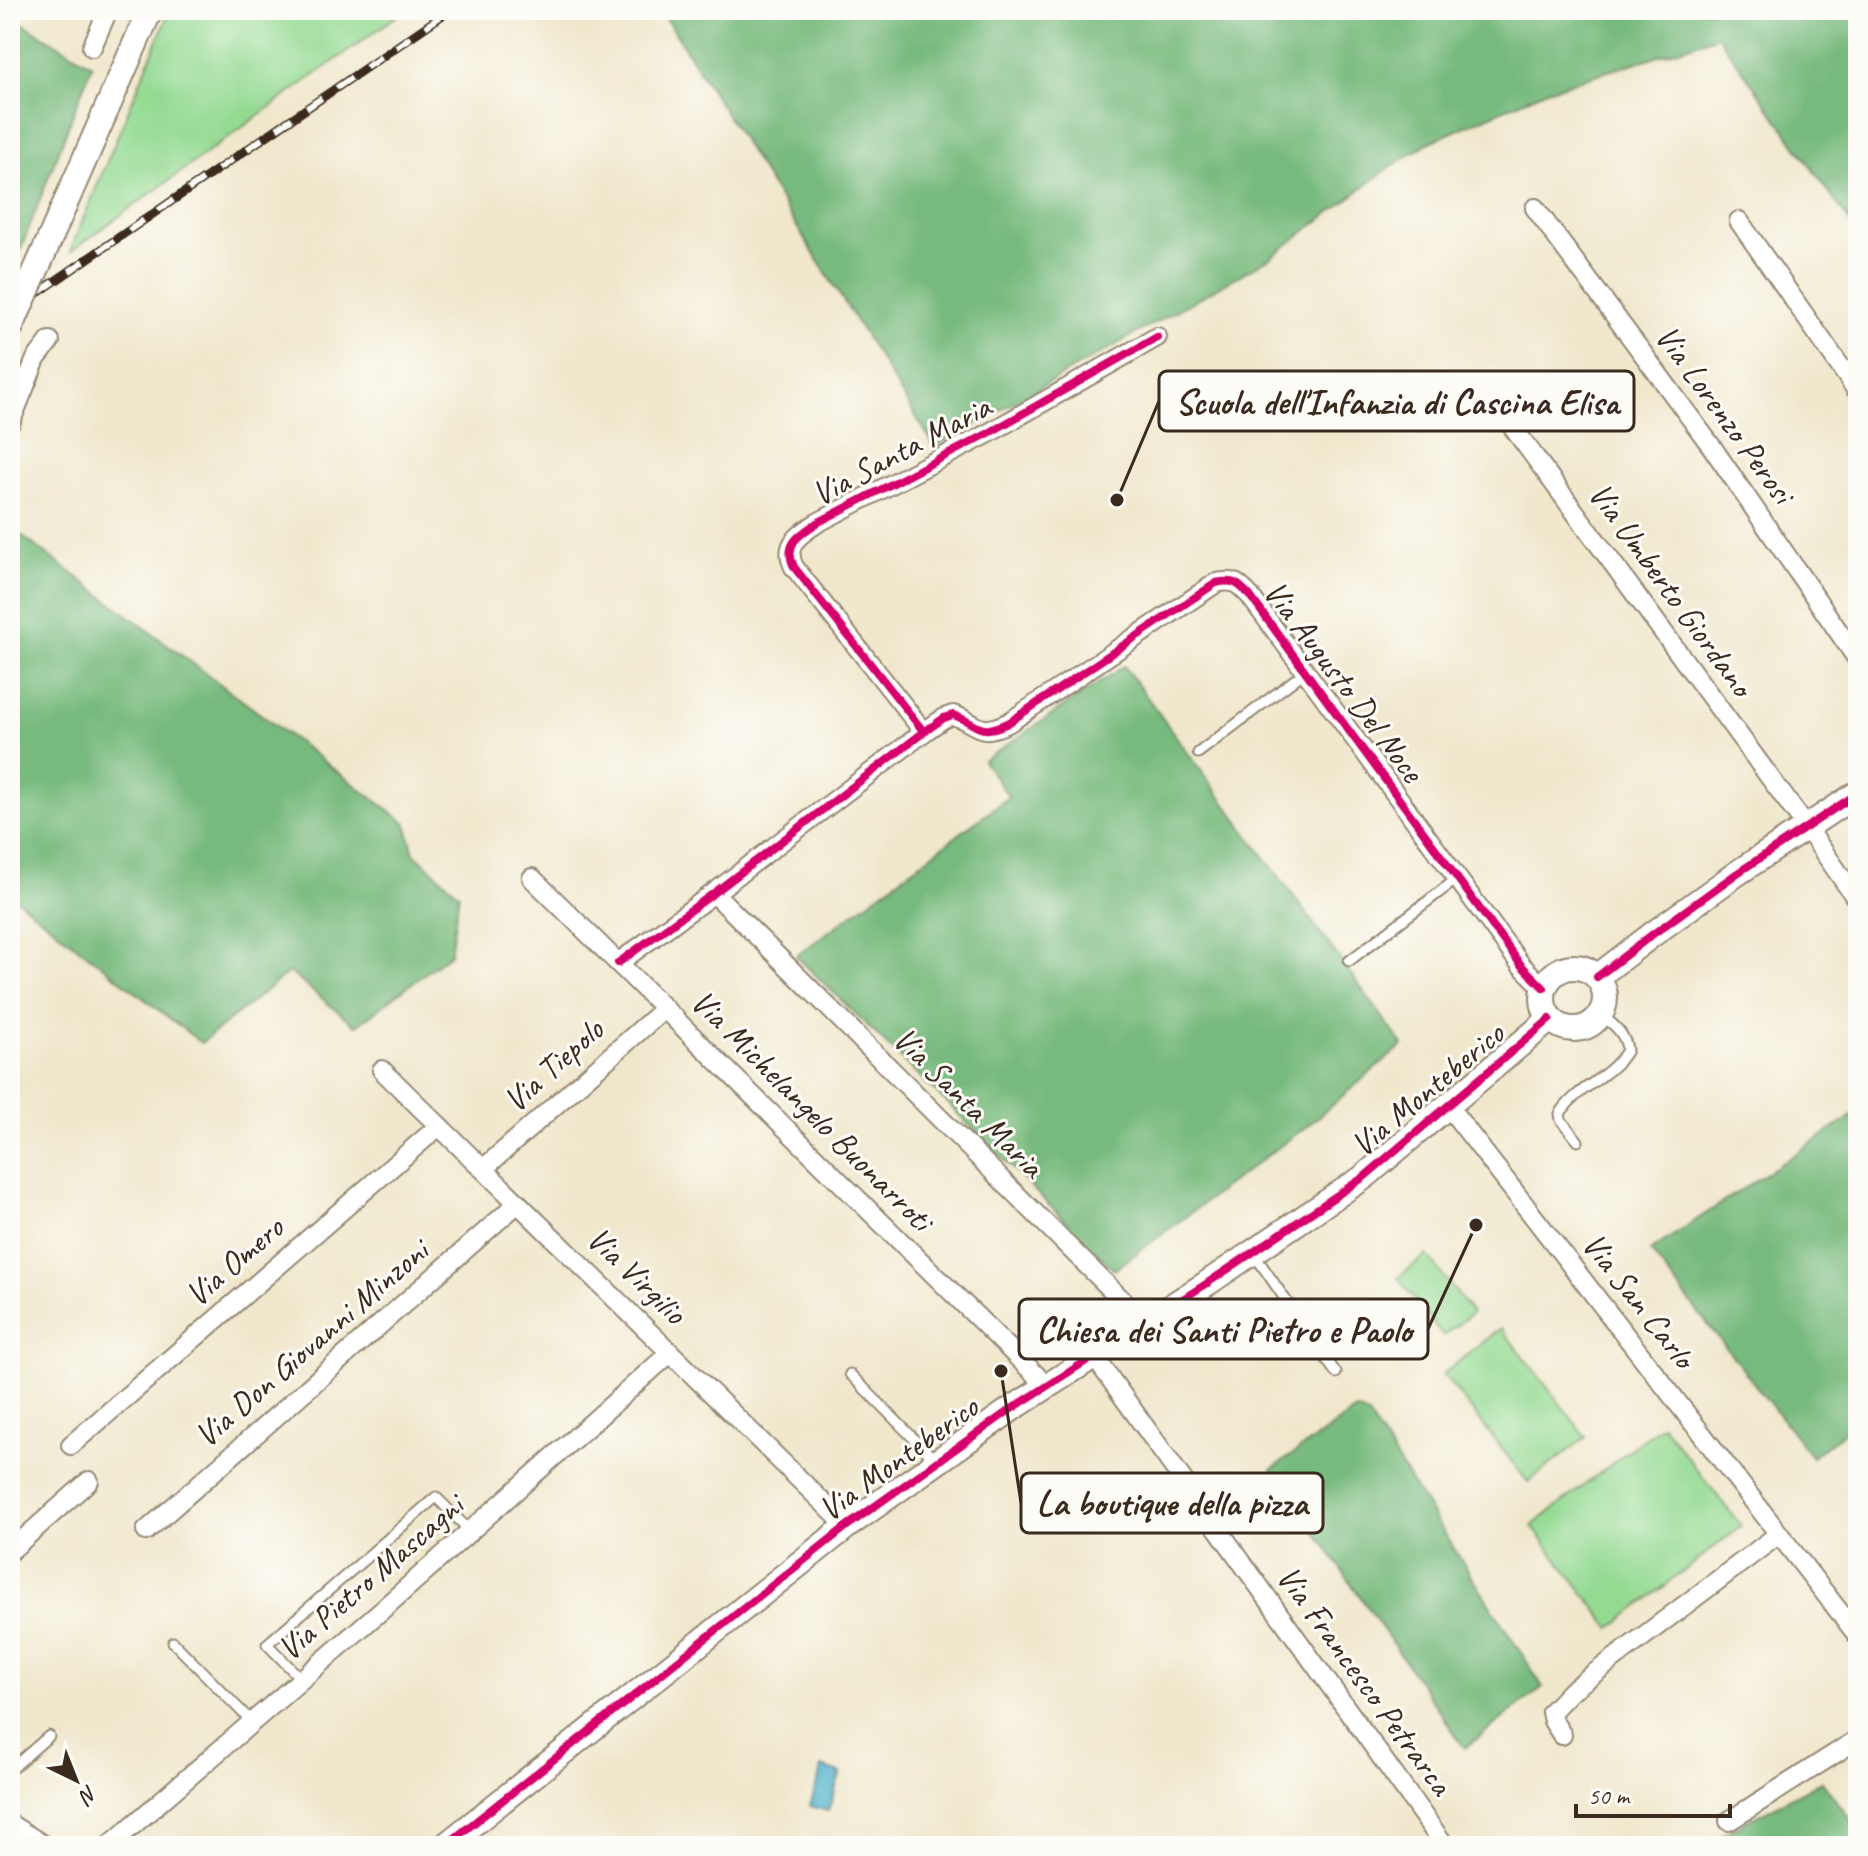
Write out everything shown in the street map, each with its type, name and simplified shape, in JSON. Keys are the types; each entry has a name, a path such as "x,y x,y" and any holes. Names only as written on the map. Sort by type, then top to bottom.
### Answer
{"street":[{"path":"92,47 108,10"},
{"path":"10,329 150,10"},
{"name":"Via Lorenzo Perosi","path":"1535,208 1712,447 1858,660"},
{"path":"1739,221 1858,392"},
{"name":"Via Santa Maria","path":"924,732 794,567 790,549 795,540 817,523 989,433 1157,337"},
{"path":"10,423 36,359 50,341"},
{"name":"Via Umberto Giordano","path":"1484,388 1807,828"},
{"name":"Via Augusto Del Noce","path":"924,732 953,715 985,730 1008,723 1216,583 1228,580 1239,584 1521,965 1544,988"},
{"path":"618,963 924,732"},
{"path":"1597,977 1736,874 1858,793"},
{"path":"1807,828 1858,901"},
{"name":"Via Michelangelo Buonarroti","path":"532,878 1047,1386"},
{"name":"Via Santa Maria","path":"714,893 1145,1323"},
{"path":"1578,967 1589,970 1597,977 1603,986 1605,1006 1595,1022 1581,1029 1564,1028 1550,1019 1542,999 1544,988 1557,971 1578,967"},
{"name":"Via Tiepolo","path":"483,1169 664,1009"},
{"name":"Via Monteberico","path":"445,1846 847,1526 1047,1386 1364,1177 1550,1019"},
{"name":"Via Virgilio","path":"382,1070 847,1526"},
{"name":"Via San Carlo","path":"1448,1106 1858,1636"},
{"name":"Via Omero","path":"71,1445 439,1126"},
{"name":"Via Don Giovanni Minzoni","path":"146,1531 518,1203"},
{"name":"Via Pietro Mascagni","path":"109,1846 670,1353"},
{"name":"Via Francesco Petrarca","path":"1094,1356 1445,1846"},
{"path":"10,1551 89,1481"},
{"path":"1562,1735 1551,1712 1571,1691 1779,1534"},
{"path":"1729,1821 1858,1739"},
{"path":"10,1824 45,1846"}],"lane":[{"path":"1198,753 1306,671"},
{"path":"1349,961 1458,878"},
{"path":"1578,1141 1561,1120 1560,1114 1574,1098 1616,1065 1627,1050 1623,1035 1600,1015"},
{"path":"1253,1252 1336,1373"},
{"path":"850,1374 937,1462"},
{"path":"302,1679 267,1644 436,1497 470,1531"},
{"path":"173,1642 252,1722"},
{"path":"10,1770 49,1736"}],"green space":[{"path":"170,10 405,10 71,251 75,239"},
{"path":"661,10 1858,10 1858,233 1718,36 1547,90 1428,143 1389,168 1270,258 935,447"},
{"path":"10,16 92,65 10,277"},
{"path":"10,527 406,823 414,853 459,894 450,954 356,1026 289,972 201,1043 10,894"},
{"path":"1124,666 1403,1045 1307,1126 1114,1270 796,956 1009,797 983,761"},
{"path":"1858,1112 1858,1421 1812,1457 1650,1251"},
{"path":"1427,1255 1472,1313 1443,1336 1398,1278"},
{"path":"1501,1328 1586,1437 1528,1482 1443,1374"},
{"path":"1356,1410 1368,1415 1543,1687 1465,1748 1272,1469"},
{"path":"1662,1425 1741,1526 1611,1628 1532,1526"},
{"path":"1822,1781 1858,1830 1858,1846 1701,1846"}],"water":[{"path":"822,1767 841,1773 828,1811 810,1806"}],"railway":[{"path":"10,312 450,10"}],"cycle path":[{"path":"618,963 924,732 794,567 790,552 795,541 817,523 989,433 1157,337"},
{"path":"924,732 953,715 984,729 1008,723 1216,583 1235,583 1250,596 1521,965 1544,988"},
{"path":"1597,977 1736,874 1858,793"},
{"path":"445,1846 847,1526 1010,1410 1206,1284 1364,1177 1550,1019"}],"place":[{"name":"Scuola dell'Infanzia di Cascina Elisa","path":"1117,500"},
{"name":"Chiesa dei Santi Pietro e Paolo","path":"1476,1225"},
{"name":"La boutique della pizza","path":"1001,1371"}]}
